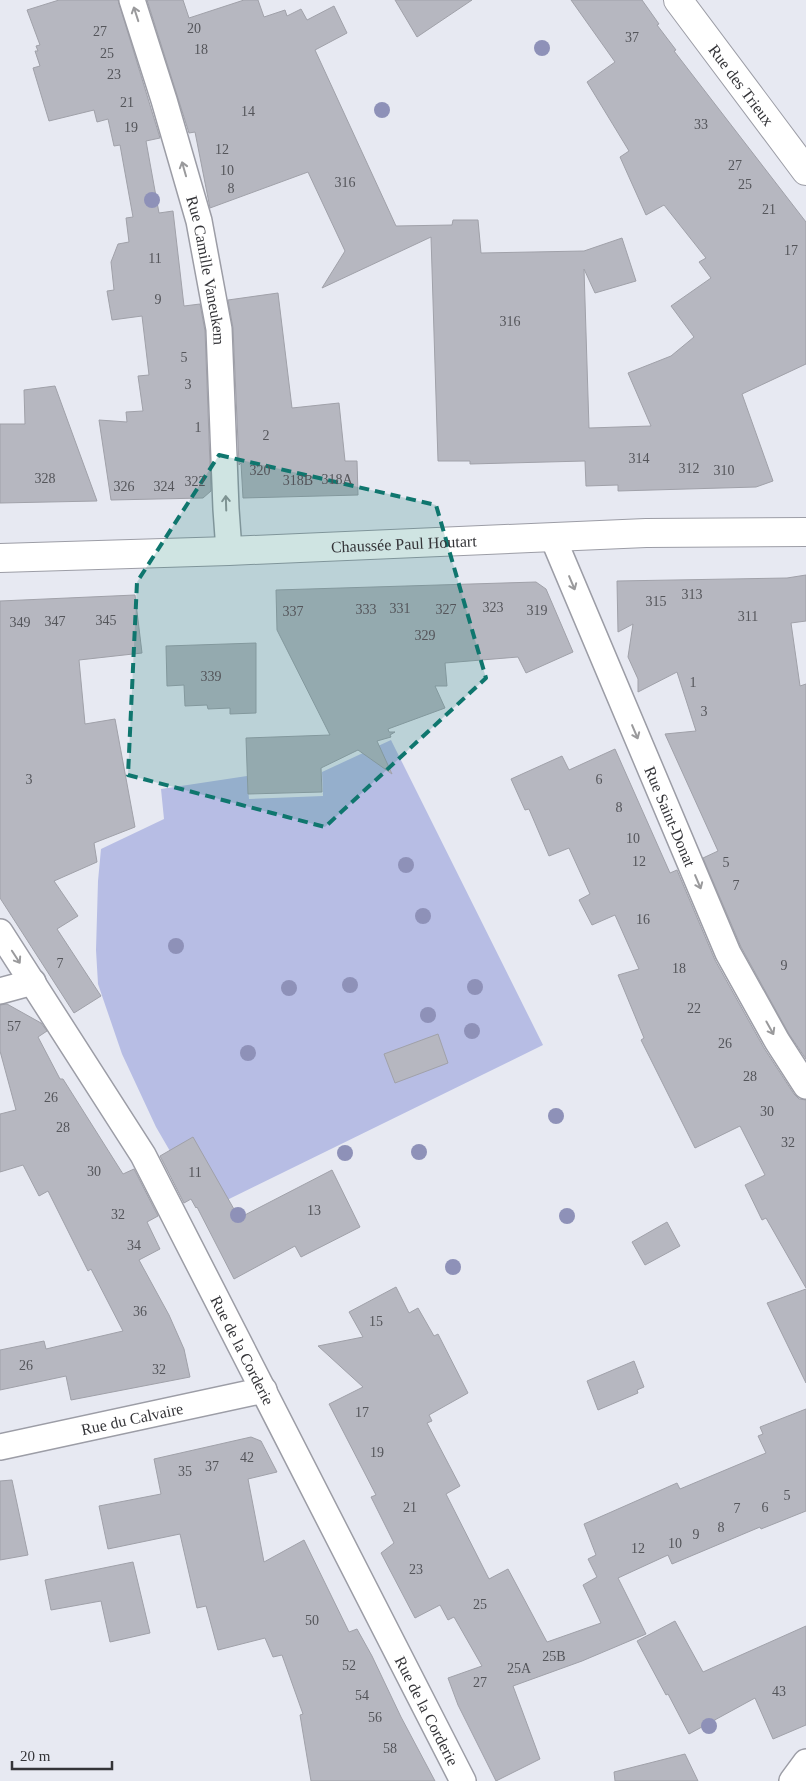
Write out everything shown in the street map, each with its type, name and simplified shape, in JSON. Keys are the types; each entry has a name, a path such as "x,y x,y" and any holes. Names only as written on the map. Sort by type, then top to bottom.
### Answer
{"main road":[{"name":"Rue des Trieux","path":"678,0 806,171"},
{"name":"Chaussée Paul Houtart","path":"0,558 229,551 646,533 806,532"}],"street":[{"name":"Rue Camille Vaneukem","path":"132,0 164,100 199,221 219,329 229,551"},
{"name":"Rue Saint-Donat","path":"553,538 728,953 777,1041 806,1086"},
{"name":"Rue de la Corderie","path":"0,932 143,1155 463,1781"},
{"path":"0,991 33,982"},
{"name":"Rue du Calvaire","path":"0,1447 264,1390"},
{"path":"792,1781 806,1762"}],"highlighted area":[{"path":"219,455 436,505 486,678 325,827 128,775 137,582"}],"shaded area":[{"path":"391,740 543,1045 225,1201 174,1158 156,1127 122,1054 98,984 96,950 101,849 164,819 161,789 247,776 249,799 323,796 322,772"}],"building":[{"path":"59,0 118,0 160,138 146,141 159,213 173,211 184,306 200,304 205,331 211,491 203,498 111,500 99,420 127,422 126,412 143,411 138,376 149,375 142,316 112,320 107,291 114,290 111,262 118,244 129,242 126,218 133,217 120,145 114,146 108,119 97,122 94,110 49,121 33,68 40,66 35,51 38,51 36,46 40,45 27,10"},
{"path":"147,0 183,0 189,18 244,0 258,0 264,17 285,10 287,16 301,9 307,20 334,6 347,33 315,50 396,226 452,225 453,220 478,220 481,253 584,251 622,238 636,281 595,293 584,269 589,428 651,426 628,373 671,356 694,337 671,306 711,278 699,262 706,258 664,205 646,215 620,157 629,151 587,82 615,62 571,0 642,0 659,24 657,25 676,50 674,51 806,222 806,364 742,394 773,481 756,487 618,491 618,485 586,486 585,461 470,464 470,461 438,461 431,237 322,288 345,251 308,172 210,208 195,132 189,133"},
{"path":"395,0 472,0 417,37"},
{"path":"278,293 292,408 339,403 345,461 357,461 358,495 243,498 241,463 239,465 233,328 228,300"},
{"path":"55,386 97,501 0,503 0,424 25,424 24,390"},
{"path":"806,575 806,621 791,623 800,686 806,684 806,1059 789,1034 741,947 703,858 718,851 665,734 696,731 677,672 638,692 638,679 628,657 633,624 618,632 617,581 787,578"},
{"path":"536,582 546,589 573,652 526,673 518,657 445,663 447,686 435,686 445,708 388,729 389,732 395,732 390,735 391,737 377,741 392,774 358,750 321,768 322,792 248,794 246,738 330,735 277,630 276,590"},
{"path":"135,595 142,653 79,660 85,724 115,719 135,827 94,843 97,862 54,881 78,916 57,929 101,996 74,1013 0,898 0,601"},
{"path":"256,643 256,713 230,714 230,708 208,709 207,705 185,706 184,685 167,686 166,646"},
{"path":"615,749 670,873 677,870 715,960 764,1048 794,1094 799,1099 806,1100 806,1288 766,1218 762,1220 745,1185 765,1175 740,1126 695,1148 641,1040 644,1038 618,975 639,969 615,915 592,925 579,900 590,894 569,848 549,856 529,809 525,810 511,779 562,756 569,770"},
{"path":"7,1004 41,1023 47,1031 38,1037 60,1079 63,1079 123,1174 134,1169 158,1216 147,1222 160,1249 139,1260 169,1315 184,1349 190,1377 71,1400 66,1376 0,1390 0,1350 44,1341 46,1349 123,1331 91,1269 88,1271 48,1191 39,1196 23,1165 0,1172 0,1114 16,1110 0,1051 0,1005"},
{"path":"438,1034 448,1063 395,1083 384,1054"},
{"path":"193,1137 239,1218 332,1170 360,1227 301,1257 295,1246 234,1279 197,1207 191,1199 184,1203 160,1156"},
{"path":"667,1222 680,1246 645,1265 632,1242"},
{"path":"396,1287 409,1313 418,1308 434,1336 438,1334 468,1393 429,1415 432,1421 427,1423 460,1486 446,1494 489,1579 508,1569 547,1642 601,1623 583,1585 597,1577 588,1559 596,1555 584,1524 677,1483 680,1489 766,1453 758,1436 763,1434 760,1427 806,1409 806,1511 761,1529 760,1527 672,1564 668,1555 618,1578 646,1634 582,1661 513,1686 540,1759 496,1781 458,1705 448,1678 482,1666 454,1617 448,1620 440,1605 415,1618 381,1553 394,1543 371,1497 376,1495 329,1404 363,1387 318,1346 363,1337 349,1312"},
{"path":"806,1289 806,1383 767,1303"},
{"path":"634,1361 644,1387 637,1390 638,1393 598,1410 587,1381"},
{"path":"251,1437 261,1441 277,1472 248,1479 264,1562 304,1540 349,1632 357,1629 435,1781 311,1781 300,1715 303,1714 282,1655 273,1657 265,1638 218,1650 206,1606 197,1608 180,1534 108,1549 99,1506 161,1494 154,1459"},
{"path":"12,1480 28,1555 0,1560 0,1481"},
{"path":"133,1562 150,1633 110,1642 101,1601 51,1610 45,1580"},
{"path":"675,1621 703,1672 806,1626 806,1725 773,1739 755,1698 689,1734 637,1641"},
{"path":"685,1754 698,1781 615,1781 614,1772"}]}
